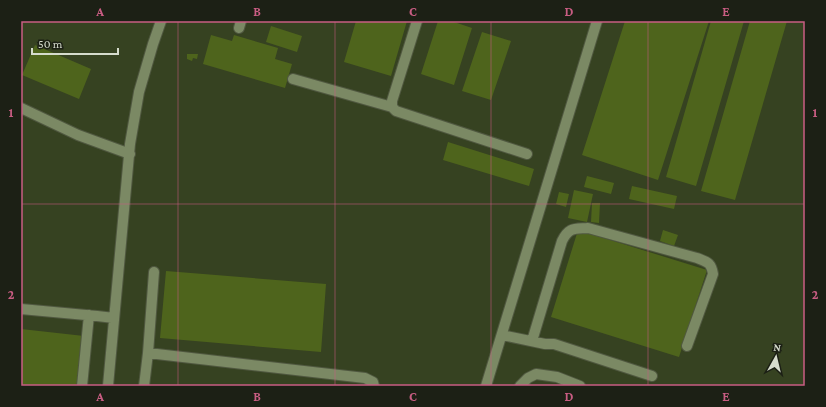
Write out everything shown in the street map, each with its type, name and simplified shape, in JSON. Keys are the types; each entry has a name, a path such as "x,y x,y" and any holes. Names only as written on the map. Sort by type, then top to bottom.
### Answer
{"lane":[{"path":"108,386 130,154 139,92 161,21"},
{"path":"392,107 392,101 417,21"},
{"path":"486,386 597,21"},
{"path":"293,79 392,107 396,111 527,154"},
{"path":"21,108 78,135 130,154"},
{"path":"532,342 562,241 566,233 573,229 588,228 697,258 707,262 712,267 712,274 687,346"},
{"path":"144,386 154,272"},
{"path":"21,309 114,318"},
{"path":"82,386 88,315"},
{"path":"502,335 532,342 554,344 652,376"},
{"path":"148,353 365,378 372,382 374,386"},
{"path":"520,386 528,378 536,374 557,377 580,386"}],"shaded area":[{"path":"21,21 805,21 805,386 21,386"}],"building":[{"path":"356,21 407,21 391,76 344,62"},
{"path":"438,21 451,21 472,28 454,85 421,74"},
{"path":"625,21 709,21 658,180 582,155"},
{"path":"711,21 744,21 696,186 666,177"},
{"path":"750,21 787,21 735,200 701,191"},
{"path":"271,26 302,36 297,52 266,42"},
{"path":"482,32 511,41 491,100 462,91"},
{"path":"211,35 232,41 234,35 278,48 275,59 292,64 285,88 203,64"},
{"path":"35,45 91,69 79,99 22,75"},
{"path":"187,54 198,54 197,59 193,58 192,61 187,59"},
{"path":"448,142 534,169 529,186 443,160"},
{"path":"587,176 614,183 611,194 584,187"},
{"path":"632,186 677,196 674,209 629,199"},
{"path":"574,190 593,194 587,222 568,218"},
{"path":"559,192 569,194 566,207 556,204"},
{"path":"592,203 600,203 599,223 591,222"},
{"path":"578,230 707,270 679,357 551,317"},
{"path":"663,230 678,235 674,246 660,241"},
{"path":"166,271 326,284 321,352 160,338"},
{"path":"21,329 84,336 78,386 21,386"}]}
